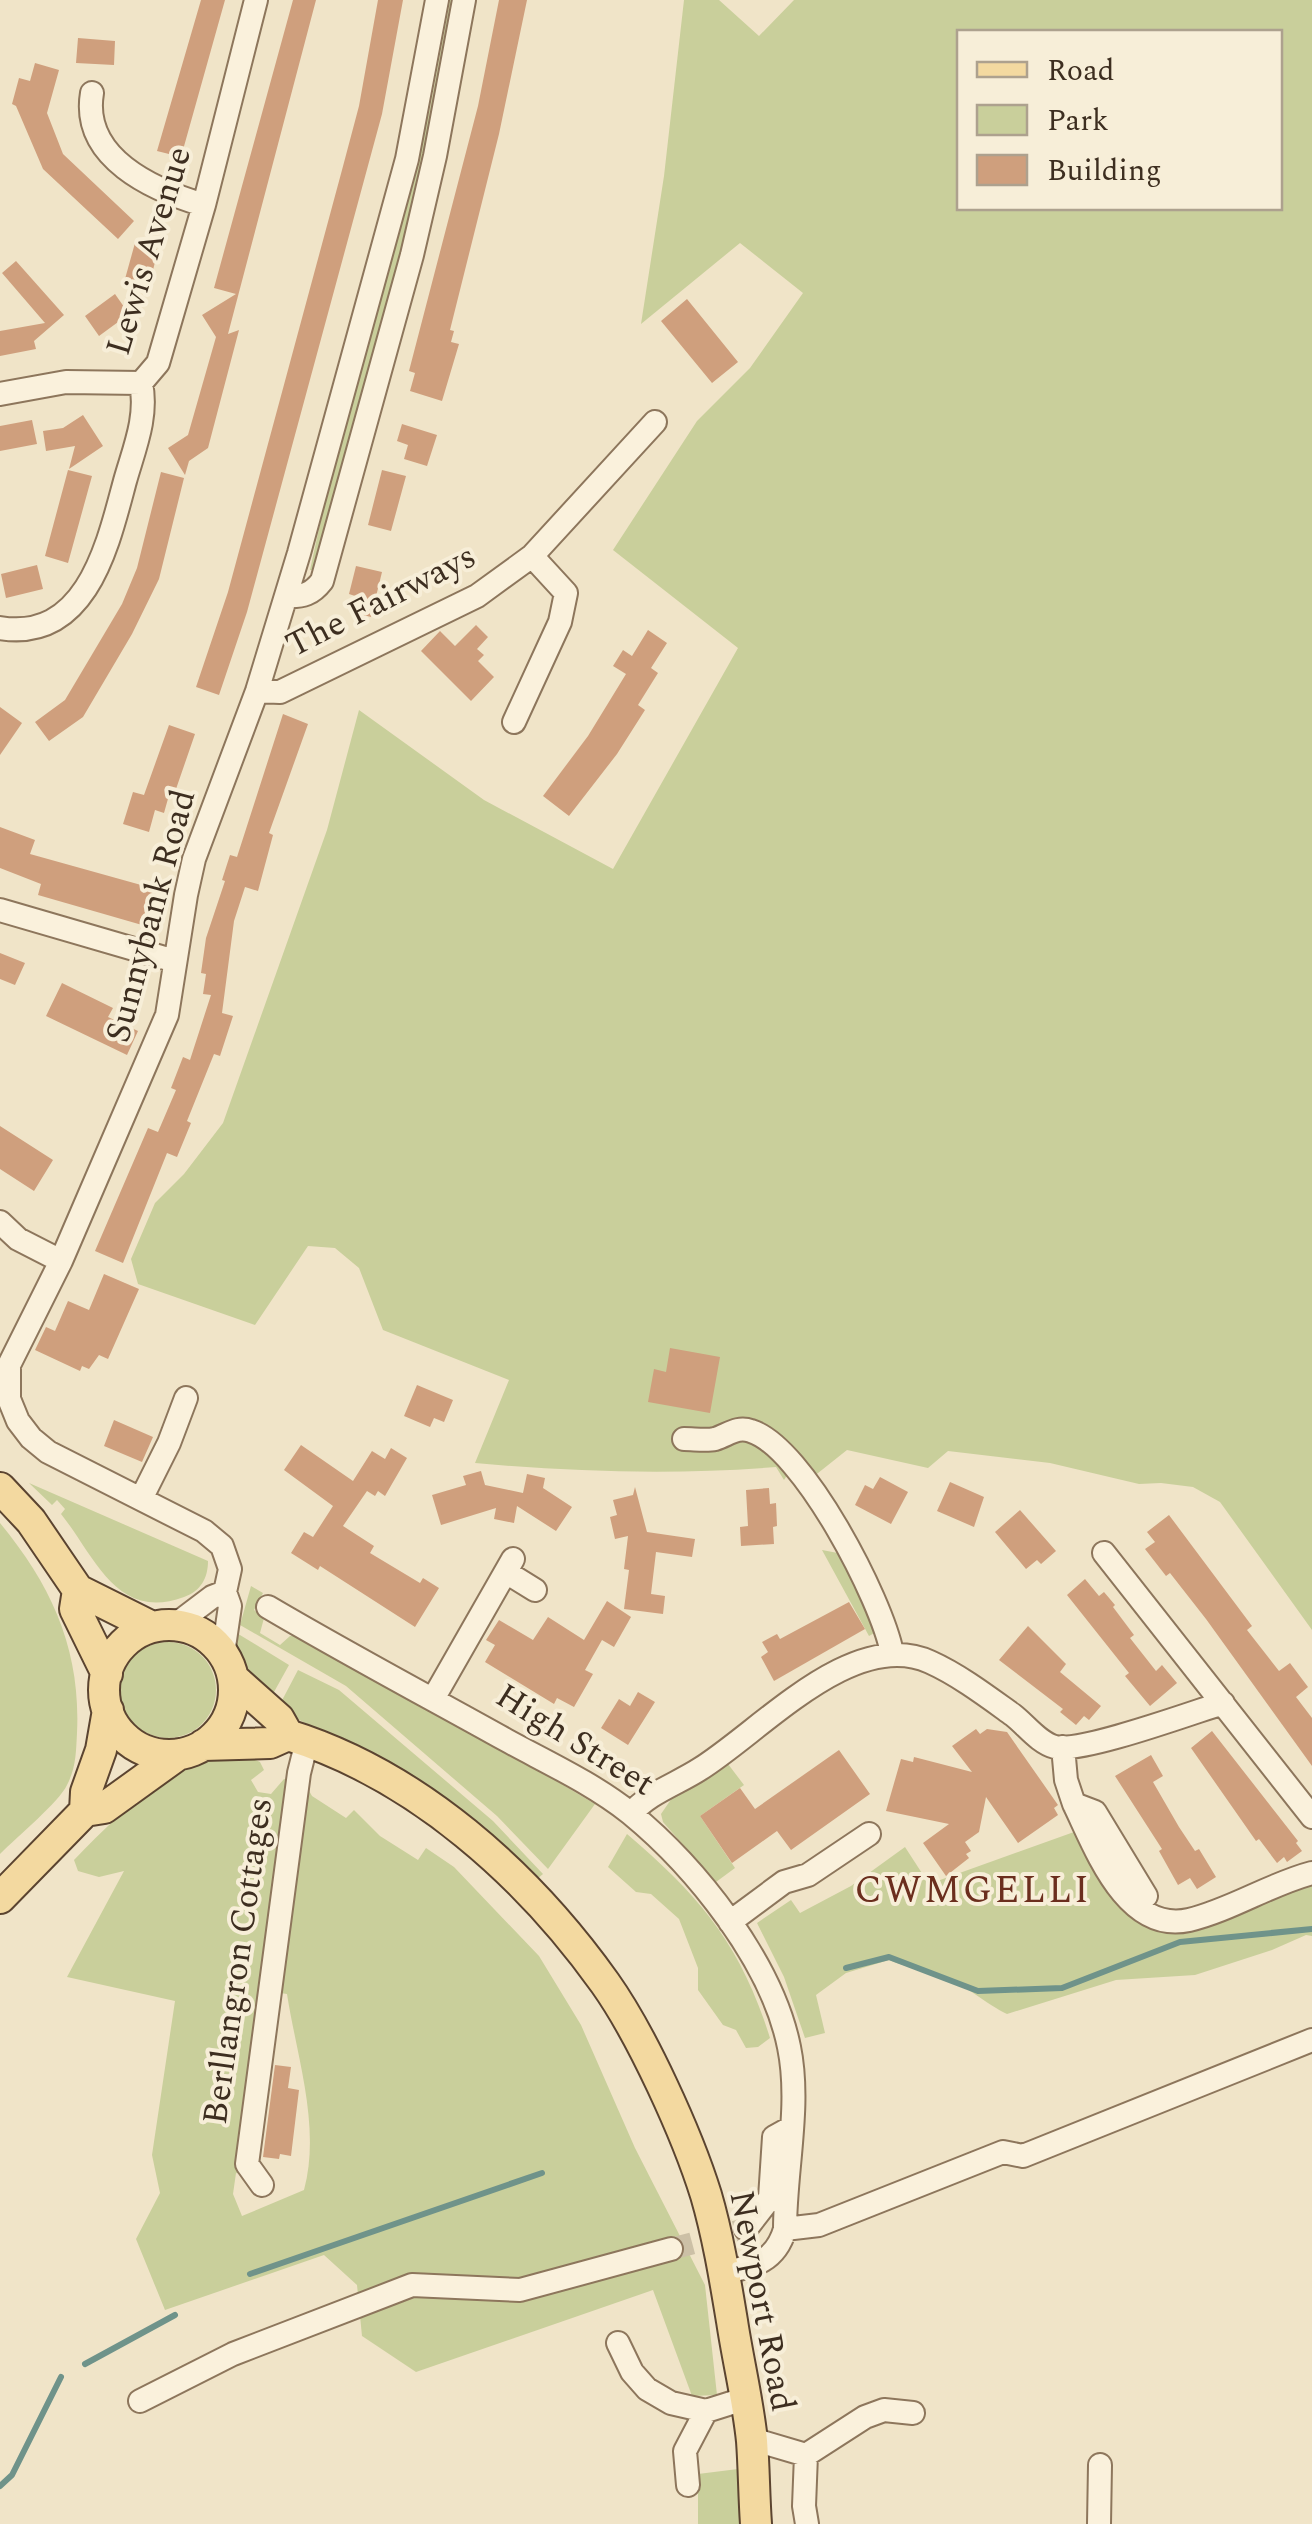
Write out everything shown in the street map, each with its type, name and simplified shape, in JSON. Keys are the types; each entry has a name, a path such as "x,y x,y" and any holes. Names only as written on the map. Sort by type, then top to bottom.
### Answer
{"main road":[{"path":"0,1488 31,1521 78,1590 164,1626"},
{"path":"78,1590 75,1610 107,1674"},
{"path":"0,1898 80,1816 104,1808 191,1749 218,1732 230,1713 228,1667 192,1629 164,1626 141,1630 123,1644 110,1662 104,1683 108,1710 117,1730 134,1745 168,1756 191,1749 298,1738"},
{"name":"Newport Road","path":"228,1667 298,1738 384,1778 478,1843 544,1909 626,2015 706,2194 724,2272 752,2439 756,2524"},
{"path":"80,1816 101,1750 108,1710"}],"street":[{"name":"Lewis Avenue","path":"0,394 66,382 141,383 158,364 256,0"},
{"name":"Sunnybank Road","path":"228,1667 230,1606 225,1592 230,1568 226,1552 216,1538 48,1452 31,1438 18,1421 9,1398 9,1365 60,1262 167,1014 194,858 257,690 286,596 406,159 437,0"},
{"path":"286,596 314,592 322,581 412,254 464,0"},
{"path":"92,93 89,109 94,130 122,166 161,192 204,204"},
{"path":"0,628 20,630 46,624 74,604 92,581 105,554 143,414 141,383"},
{"name":"The Fairways","path":"257,690 280,692 477,596 532,556 656,422"},
{"name":"The Fairways","path":"514,722 560,622 566,594 532,556"},
{"path":"0,910 175,961"},
{"path":"0,1222 18,1239 60,1262"},
{"path":"141,1499 186,1398"},
{"path":"684,1439 712,1440 748,1429 767,1438 794,1465 859,1568 887,1628 892,1653"},
{"path":"1104,1554 1312,1817"},
{"path":"434,1699 510,1566 535,1590"},
{"path":"164,1626 225,1592"},
{"name":"High Street","path":"275,1619 434,1699 578,1778 631,1814 664,1845 730,1922 775,2003 790,2049 792,2127 785,2228"},
{"path":"631,1814 639,1803 717,1758 810,1688 862,1660 892,1653 932,1662 1051,1746 1063,1748 1224,1703"},
{"name":"Berllangron Cottages","path":"262,2184 246,2164 298,1773 298,1738"},
{"path":"1063,1748 1066,1780 1074,1804 1114,1878 1134,1907 1154,1920 1188,1920 1312,1873"},
{"path":"1074,1804 1095,1812 1146,1896"},
{"path":"730,1922 784,1882 808,1875 870,1834"},
{"path":"724,2272 769,2259 785,2228 820,2225 1003,2152 1024,2156 1312,2040"},
{"path":"746,2229 770,2198 774,2137 792,2127"},
{"path":"140,2401 233,2354 412,2285 520,2290 670,2249"},
{"path":"618,2343 632,2372 671,2403 706,2411 744,2399"},
{"path":"806,2456 884,2410 913,2414"},
{"path":"688,2485 684,2451 706,2411"},
{"path":"752,2439 806,2456"},
{"path":"806,2456 807,2524"},
{"path":"1098,2524 1100,2465"}],"green space":[{"path":"450,0 458,0 422,189 315,570 310,570 333,464 430,108"},
{"path":"684,0 719,0 759,36 794,0 1312,0 1312,1630 1220,1502 1193,1487 1139,1484 1050,1463 948,1451 928,1468 847,1450 813,1477 791,1469 784,1480 776,1467 626,1471 475,1463 509,1380 383,1330 359,1268 335,1248 308,1246 255,1325 138,1284 131,1259 155,1203 184,1174 223,1123 327,830 359,710 484,800 613,869 738,648 613,550 697,421 750,368 803,293 740,243 641,324 664,176"},
{"path":"29,1483 208,1561 202,1583 184,1597 161,1602 124,1593 97,1565 61,1514 65,1509 57,1500 52,1505"},
{"path":"0,1523 35,1571 60,1620 74,1674 77,1733 74,1766 63,1792 0,1854"},
{"path":"822,1550 843,1554 878,1631 869,1636"},
{"path":"251,1586 263,1593 254,1610 264,1618 260,1633 280,1645 290,1636 299,1636 473,1731 595,1804 548,1869 497,1816 346,1686 240,1625"},
{"path":"235,1632 289,1665 269,1701 242,1661"},
{"path":"168,1642 186,1645 202,1656 213,1672 213,1708 202,1724 186,1735 168,1738 150,1735 134,1724 123,1708 120,1690 123,1672 134,1656 150,1645"},
{"path":"298,1670 339,1690 493,1821 543,1874 537,1879 504,1846 431,1787 278,1708"},
{"path":"210,1757 251,1758 260,1762 264,1770 251,1780 258,1792 271,1794 284,1779 304,1782 312,1796 346,1818 354,1810 380,1836 418,1860 426,1848 454,1867 539,1956 581,2025 635,2148 705,2285 717,2395 692,2396 653,2290 416,2372 362,2336 357,2285 324,2255 165,2310 136,2239 160,2193 152,2155 175,2001 67,1977 124,1871 99,1877 78,1871 74,1860 136,1801 190,1765","holes":["260,1990 287,1994 309,2117 309,2166 304,2190 242,2216 233,2194 236,2173 241,2174"]},
{"path":"728,1764 744,1785 700,1816 735,1868 716,1882 663,1822 661,1814 672,1798"},
{"path":"1074,1832 1100,1877 1137,1922 1154,1929 1189,1931 1288,1889 1312,1884 1312,1936 1195,1975 1116,1980 1007,2014 950,1978 889,1960 846,1973 816,1995 825,2033 805,2038 784,1977 757,1923 791,1900 800,1913 851,1886 905,1847 929,1884"},
{"path":"627,1834 697,1901 731,1949 759,2005 770,2038 758,2047 746,2048 736,2030 723,2025 698,1990 698,1968 679,1919 651,1894 636,1892 608,1867"},
{"path":"738,2469 741,2524 698,2524 698,2474"}],"building":[{"path":"201,0 225,0 181,157 157,151"},
{"path":"293,0 316,0 228,334 239,330 208,448 189,461 185,475 168,448 188,435 216,337 202,315 236,294 214,288"},
{"path":"378,0 403,0 382,114 247,612 219,695 196,687 228,592 359,106"},
{"path":"499,0 527,0 499,134 450,330 454,331 451,342 459,344 442,401 410,391 415,373 409,371 478,106"},
{"path":"78,38 115,41 114,65 76,63"},
{"path":"35,63 59,70 47,113 63,154 134,221 118,239 43,169 12,104 19,78 30,81"},
{"path":"135,243 158,250 149,286 125,279"},
{"path":"16,261 64,315 34,341 36,349 0,356 0,331 45,323 2,273"},
{"path":"115,294 129,314 99,336 85,316"},
{"path":"687,299 738,362 712,383 661,321"},
{"path":"83,415 103,446 69,469 75,446 46,451 43,431 63,428"},
{"path":"32,420 37,444 0,451 0,426"},
{"path":"402,424 437,435 427,466 404,459 408,445 397,441"},
{"path":"68,470 92,476 68,563 45,556"},
{"path":"382,470 406,476 391,531 368,525"},
{"path":"161,472 184,478 159,579 83,717 49,741 35,722 65,700 122,604 137,568"},
{"path":"37,565 43,589 6,598 1,574"},
{"path":"356,566 382,572 371,617 352,612 355,596 349,594"},
{"path":"476,625 488,637 477,649 484,655 478,661 494,677 471,701 421,651 440,631 455,646"},
{"path":"648,630 667,643 651,668 658,673 638,705 645,710 569,816 543,796 588,736 626,674 613,666 623,650 632,656"},
{"path":"0,707 22,723 0,755"},
{"path":"283,714 308,724 269,833 273,835 258,891 245,887 234,921 222,1013 233,1016 220,1056 214,1054 187,1121 191,1123 177,1157 167,1153 123,1263 95,1251 148,1128 158,1132 176,1090 171,1088 183,1057 190,1060 211,995 203,994 206,974 201,973 206,938 230,855 237,857"},
{"path":"169,725 195,734 176,789 171,788 164,813 155,810 149,832 123,824 133,792 144,795"},
{"path":"0,827 35,840 30,854 159,890 149,927 38,895 41,884 0,868"},
{"path":"0,953 25,963 15,985 0,979"},
{"path":"62,983 113,1008 108,1017 138,1031 127,1055 46,1016"},
{"path":"0,1126 53,1160 34,1191 0,1169"},
{"path":"104,1274 139,1289 108,1359 99,1355 89,1369 82,1366 80,1371 35,1350 46,1327 55,1331 68,1301 89,1310"},
{"path":"670,1348 720,1357 710,1413 648,1402 654,1369 666,1372"},
{"path":"417,1385 453,1400 444,1422 434,1418 430,1427 404,1416"},
{"path":"114,1420 153,1437 142,1462 104,1446"},
{"path":"301,1445 353,1481 372,1451 385,1459 391,1448 407,1458 385,1496 367,1491 343,1526 374,1546 370,1553 420,1583 423,1578 439,1588 415,1627 320,1566 318,1570 291,1553 304,1532 313,1537 333,1506 284,1470"},
{"path":"481,1471 485,1485 523,1493 527,1474 545,1478 543,1488 572,1507 556,1531 517,1506 514,1523 494,1519 496,1508 441,1525 432,1495 466,1485 463,1476"},
{"path":"880,1477 908,1492 891,1524 855,1505 865,1485 873,1489"},
{"path":"950,1482 984,1497 974,1527 937,1511"},
{"path":"635,1487 647,1532 695,1539 692,1557 656,1552 651,1594 665,1596 663,1614 624,1609 628,1536 615,1539 610,1517 617,1515 613,1500 633,1495"},
{"path":"769,1488 770,1504 776,1503 774,1544 741,1546 740,1527 748,1526 746,1490"},
{"path":"1020,1510 1056,1551 1041,1564 1037,1560 1026,1569 995,1532"},
{"path":"1169,1515 1252,1626 1247,1630 1279,1671 1290,1663 1308,1687 1296,1697 1312,1718 1312,1766 1206,1619 1170,1573 1166,1576 1145,1549 1155,1542 1147,1532"},
{"path":"1085,1579 1099,1596 1104,1592 1115,1605 1134,1635 1130,1638 1156,1671 1162,1665 1177,1683 1150,1706 1067,1595"},
{"path":"607,1601 631,1617 614,1647 602,1640 585,1670 593,1674 574,1707 557,1698 554,1704 485,1662 495,1645 486,1640 499,1620 533,1640 548,1617 584,1640"},
{"path":"849,1602 865,1629 774,1681 761,1657 768,1652 762,1642 777,1634 780,1639"},
{"path":"1028,1626 1066,1664 1060,1672 1101,1706 1089,1720 1084,1716 1076,1725 1060,1712 1063,1709 999,1660"},
{"path":"638,1692 655,1702 628,1745 601,1728 619,1699 630,1706"},
{"path":"976,1729 980,1734 987,1729 1007,1732 1058,1805 1054,1808 1058,1815 1018,1843 986,1797 979,1832 965,1842 971,1851 966,1854 969,1858 946,1876 923,1843 949,1824 886,1811 901,1759 913,1762 914,1757 972,1772 952,1746"},
{"path":"1212,1731 1298,1841 1302,1851 1287,1862 1284,1857 1277,1863 1259,1839 1256,1841 1191,1748"},
{"path":"839,1750 870,1794 791,1850 777,1831 732,1863 700,1816 740,1788 755,1809"},
{"path":"1151,1755 1163,1776 1153,1782 1179,1827 1216,1877 1197,1889 1190,1878 1178,1885 1159,1851 1162,1849 1115,1776"},
{"path":"275,2065 291,2067 288,2088 299,2090 291,2156 280,2154 279,2159 263,2157"}],"waterway":[{"path":"846,1968 889,1957 978,1991 1062,1988 1180,1942 1312,1929"},
{"path":"250,2274 542,2173"},
{"path":"85,2364 175,2315"},
{"path":"0,2486 12,2475 61,2377"}],"tunnel":[{"path":"671,2249 746,2229"}],"district":[{"name":"CWMGELLI","path":"973,1891"}]}
